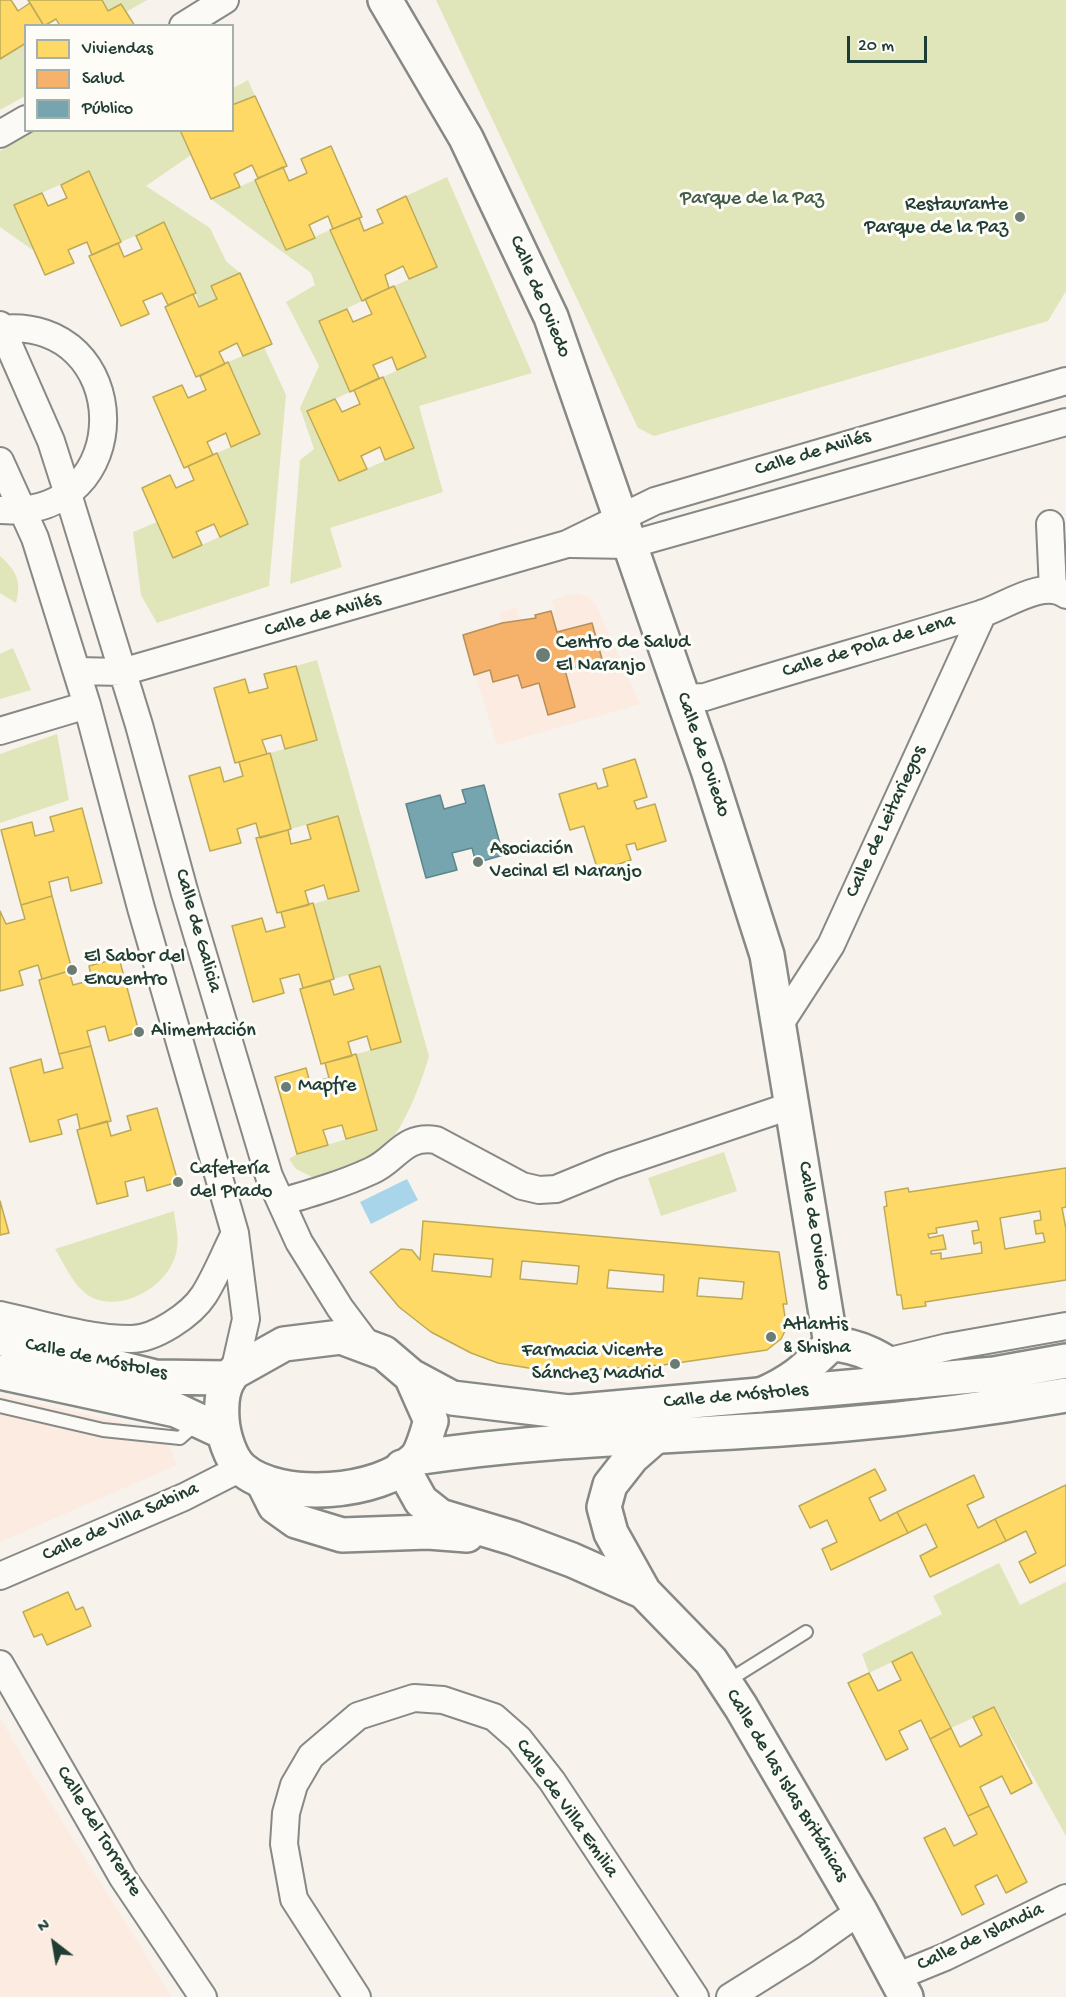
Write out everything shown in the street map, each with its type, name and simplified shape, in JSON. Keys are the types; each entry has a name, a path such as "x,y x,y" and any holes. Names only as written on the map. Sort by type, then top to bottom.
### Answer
{"street":[{"path":"186,24 225,0"},
{"name":"Calle de Oviedo","path":"385,0 466,138 551,317 684,698 767,955 831,1344"},
{"path":"0,134 24,120"},
{"name":"Calle de Galicia","path":"11,511 43,507 68,494 86,477 103,441 105,418 101,394 86,364 75,352 54,338 29,330 1,328 51,441 68,494 269,1176 299,1242 340,1308 370,1348"},
{"name":"Calle de Avilés","path":"625,531 655,501 1066,381"},
{"name":"Calle de Avilés","path":"77,671 122,672 567,544 1066,422"},
{"path":"0,461 11,511 35,538 77,671 141,908 235,1233 246,1319 231,1375 211,1427 252,1475 304,1491 344,1488 386,1476 409,1462 431,1421 411,1376 384,1353 341,1337 284,1344 231,1375"},
{"name":"Calle de Pola de Lena","path":"684,698 705,697 834,656 983,613 1038,591 1060,593 1050,524"},
{"name":"Calle de Leitariegos","path":"780,1024 831,945 983,613"},
{"path":"0,730 87,705"},
{"path":"281,1202 374,1170 408,1143 422,1138 436,1140 522,1186 539,1190 556,1189 612,1166 793,1105"},
{"name":"Calle de Móstoles","path":"0,1315 79,1332 132,1339 150,1336 186,1313 203,1296 235,1233"},
{"path":"886,1362 948,1347 1066,1326"},
{"name":"Calle de Móstoles","path":"0,1338 155,1377 231,1375"},
{"path":"761,1395 789,1383 803,1373 831,1344 846,1344 886,1362 915,1381"},
{"name":"Calle de Móstoles","path":"411,1376 452,1398 569,1412 994,1374 1066,1361"},
{"name":"Calle de Móstoles","path":"0,1372 176,1410 211,1427"},
{"name":"Calle de Móstoles","path":"409,1462 477,1449 846,1424 1009,1405 1066,1395"},
{"name":"Calle de las Islas Británicas","path":"656,1436 632,1457 610,1485 604,1506 611,1533 644,1592 711,1661 860,1911 901,1987"},
{"name":"Calle de las Islas Británicas","path":"409,1462 421,1501 440,1516 513,1538 572,1560 644,1592"},
{"name":"Calle de las Islas Británicas","path":"252,1475 275,1506 296,1521 342,1535 428,1532 513,1538"},
{"name":"Calle de Villa Sabina","path":"0,1576 184,1497 252,1475"},
{"name":"Calle del Torrente","path":"0,1664 123,1878 202,1996"},
{"name":"Calle de Villa Emilia","path":"357,1997 294,1899 284,1844 286,1813 294,1785 311,1756 358,1716 414,1698 443,1700 494,1717 519,1739 552,1781 695,1997"},
{"name":"Calle de Islandia","path":"901,1987 955,1952 1066,1898"},
{"path":"730,1997 805,1950 860,1911"}],"lane":[{"path":"0,1406 103,1431 180,1438 211,1427"},
{"path":"724,1682 806,1632"}],"shaded area":[{"name":"Centro de Salud El Naranjo","path":"577,593 589,597 596,605 640,704 497,745 463,635 502,624 499,613 517,607 520,620 536,618 535,615 555,610 552,600"},
{"path":"0,1395 165,1432 175,1461 179,1464 0,1542"},
{"path":"0,1718 41,1788 172,1997 0,1997"}],"green space":[{"path":"102,0 147,0 126,12 121,4 108,11"},
{"name":"Parque de la Paz","path":"436,0 1066,0 1066,291 1048,321 654,436 638,428"},
{"path":"24,44 24,97 0,110 0,59"},
{"path":"248,80 255,96 234,105 234,87"},
{"path":"33,132 180,132 191,155 146,186 210,228 226,261 240,273 212,286 217,299 199,307 196,293 165,223 121,242 89,172 14,205 34,251 0,227 0,151"},
{"path":"447,177 532,373 419,406 443,492 330,528 342,567 290,584 300,460 314,449 300,408 319,366 286,302 315,285 311,273 211,199 255,180 286,250 330,230 362,301 319,322 350,392 307,412 339,481 414,448 383,377 426,357 394,286 437,267 406,196"},
{"path":"264,347 286,395 269,586 157,623 141,595 133,532 157,522 173,558 248,524 217,453 260,434 228,362"},
{"path":"0,556 16,576 18,595 16,603 0,593"},
{"path":"13,648 31,690 0,699 0,654"},
{"path":"317,660 429,1056 411,1105 391,1140 367,1158 314,1178 296,1169 289,1159 297,1154 377,1130 356,1054 401,1042 379,966 334,979 309,905 359,891 338,816 291,829 270,753 316,740 296,666"},
{"path":"57,734 69,800 0,823 0,754"},
{"path":"724,1152 737,1191 661,1216 648,1178"},
{"path":"174,1211 177,1248 173,1262 154,1286 126,1300 111,1302 97,1299 84,1292 55,1249"},
{"path":"999,1563 1020,1605 1066,1582 1066,1836 995,1708 951,1728 913,1652 869,1673 862,1654 942,1614 933,1596"}],"water":[{"path":"407,1179 418,1200 371,1224 360,1202"}],"building: Viviendas":[{"path":"0,0 11,0 18,11 30,3 43,24 24,24 24,44 0,59"},
{"path":"28,0 102,0 108,11 121,4 134,24 59,24 56,19 43,24"},
{"path":"255,96 287,166 258,178 252,165 234,174 240,187 211,199 181,132 234,132 234,104"},
{"path":"331,146 362,217 333,229 328,216 309,225 315,238 286,250 255,180 283,167 289,181 307,173 301,159"},
{"path":"89,171 121,242 92,255 87,242 68,250 74,263 45,275 14,205 42,193 48,206 67,198 61,185"},
{"path":"406,196 437,267 409,279 403,266 385,275 389,288 362,301 330,230 359,218 364,231 383,223 377,210"},
{"path":"164,222 196,293 168,305 162,293 143,301 149,314 121,326 89,256 118,243 124,257 142,249 136,236"},
{"path":"240,273 272,344 243,356 237,343 219,352 225,364 196,377 165,307 193,294 199,307 217,299 211,286"},
{"path":"394,286 426,357 397,370 392,357 373,365 379,378 350,392 319,321 347,309 353,322 372,314 365,299"},
{"path":"228,362 260,434 231,447 226,433 207,442 213,455 184,468 153,397 182,385 188,398 206,390 200,376"},
{"path":"383,377 414,448 385,460 380,447 361,456 367,469 339,481 307,411 335,399 342,412 360,404 354,390"},
{"path":"217,453 248,524 220,537 214,524 196,532 202,545 173,558 142,488 170,475 176,488 194,480 188,466"},
{"path":"296,666 317,740 285,749 281,735 262,740 267,754 235,763 214,688 245,679 249,693 268,688 264,674"},
{"path":"270,753 291,829 260,838 256,823 237,829 241,843 210,851 189,776 220,767 224,782 243,776 239,762"},
{"path":"635,759 647,797 634,801 637,809 655,804 666,841 637,850 635,843 626,845 631,860 598,871 584,826 570,830 559,794 596,783 598,789 608,786 603,769"},
{"path":"82,808 102,883 71,891 68,877 49,882 52,896 21,905 1,830 32,822 35,836 54,831 50,817"},
{"path":"338,816 359,891 328,899 324,885 305,891 309,905 277,913 256,838 288,830 291,844 311,839 307,825"},
{"path":"52,896 72,970 42,979 38,965 19,971 23,985 0,991 0,911 6,924 25,919 21,905"},
{"path":"313,903 334,979 303,988 299,974 280,979 284,993 253,1002 232,926 262,918 266,932 285,927 281,912"},
{"path":"119,958 139,1032 109,1041 105,1026 87,1031 91,1046 59,1054 39,980 69,971 73,985 92,980 89,966"},
{"path":"380,966 401,1042 371,1050 367,1036 348,1042 352,1056 321,1064 300,989 330,981 334,995 354,989 349,975"},
{"path":"91,1046 111,1121 80,1129 77,1114 58,1120 62,1134 30,1142 10,1068 41,1059 44,1073 63,1068 59,1054"},
{"path":"356,1054 377,1130 346,1139 342,1125 323,1130 328,1145 297,1154 275,1077 306,1068 310,1083 329,1078 325,1063"},
{"path":"157,1108 178,1182 147,1191 144,1177 125,1182 128,1196 97,1204 77,1130 107,1121 111,1136 131,1130 127,1116"},
{"path":"1066,1168 1066,1207 1062,1208 1066,1229 1066,1280 925,1302 926,1306 903,1309 901,1295 897,1295 884,1207 887,1206 885,1192 908,1188 909,1192","holes":["1040,1211 1041,1220 1034,1221 1036,1234 1043,1233 1045,1242 1005,1249 1000,1218","977,1221 979,1230 972,1231 974,1244 981,1242 982,1253 941,1259 941,1253 931,1254 931,1251 946,1249 943,1235 929,1238 928,1234 937,1233 936,1228"]},
{"path":"0,1201 9,1233 0,1235"},
{"path":"423,1221 779,1252 787,1304 783,1304 785,1331 781,1339 767,1350 663,1365 553,1372 498,1363 471,1353 431,1332 399,1307 370,1272 401,1249 412,1250 420,1260","holes":["434,1254 493,1259 491,1277 432,1271","522,1261 579,1266 577,1284 520,1279","609,1270 664,1275 663,1292 607,1288","699,1278 744,1282 742,1299 697,1296"]},
{"path":"875,1469 886,1490 869,1498 880,1521 897,1512 908,1533 831,1570 822,1549 837,1542 827,1520 810,1528 799,1506"},
{"path":"974,1475 984,1497 967,1505 978,1528 995,1519 1006,1541 930,1577 920,1556 937,1547 926,1524 908,1533 897,1512"},
{"path":"1066,1485 1066,1565 1030,1583 1019,1562 1036,1553 1026,1531 1006,1541 995,1519"},
{"path":"68,1592 76,1610 83,1607 91,1626 47,1645 42,1634 34,1637 23,1612"},
{"path":"912,1652 951,1728 930,1739 921,1720 899,1731 908,1749 886,1760 848,1683 869,1673 878,1691 901,1680 892,1662"},
{"path":"994,1707 1032,1783 1011,1794 1002,1776 980,1787 989,1806 968,1816 930,1739 951,1728 960,1747 982,1735 973,1717"},
{"path":"989,1806 1027,1882 1006,1893 997,1875 975,1886 984,1904 962,1915 924,1838 945,1828 954,1846 977,1834 968,1816"}],"building: Salud":[{"path":"551,611 557,632 592,623 602,659 565,670 575,707 548,715 539,683 522,688 518,675 493,682 490,670 474,675 463,635 502,623 536,618 535,615"}],"building: Público":[{"path":"484,785 503,855 476,863 472,848 452,853 457,870 426,878 406,804 440,795 444,809 466,803 462,790"}],"place":[{"name":"Restaurante Parque de la Paz","path":"1020,217"},
{"name":"Centro de Salud El Naranjo","path":"543,655"},
{"name":"Asociación Vecinal El Naranjo","path":"478,862"},
{"name":"El Sabor del Encuentro","path":"72,970"},
{"name":"Alimentación","path":"139,1032"},
{"name":"Mapfre","path":"286,1087"},
{"name":"Cafetería del Prado","path":"178,1182"},
{"name":"Atlantis & Shisha","path":"771,1337"},
{"name":"Farmacia Vicente Sánchez Madrid","path":"675,1364"}]}
